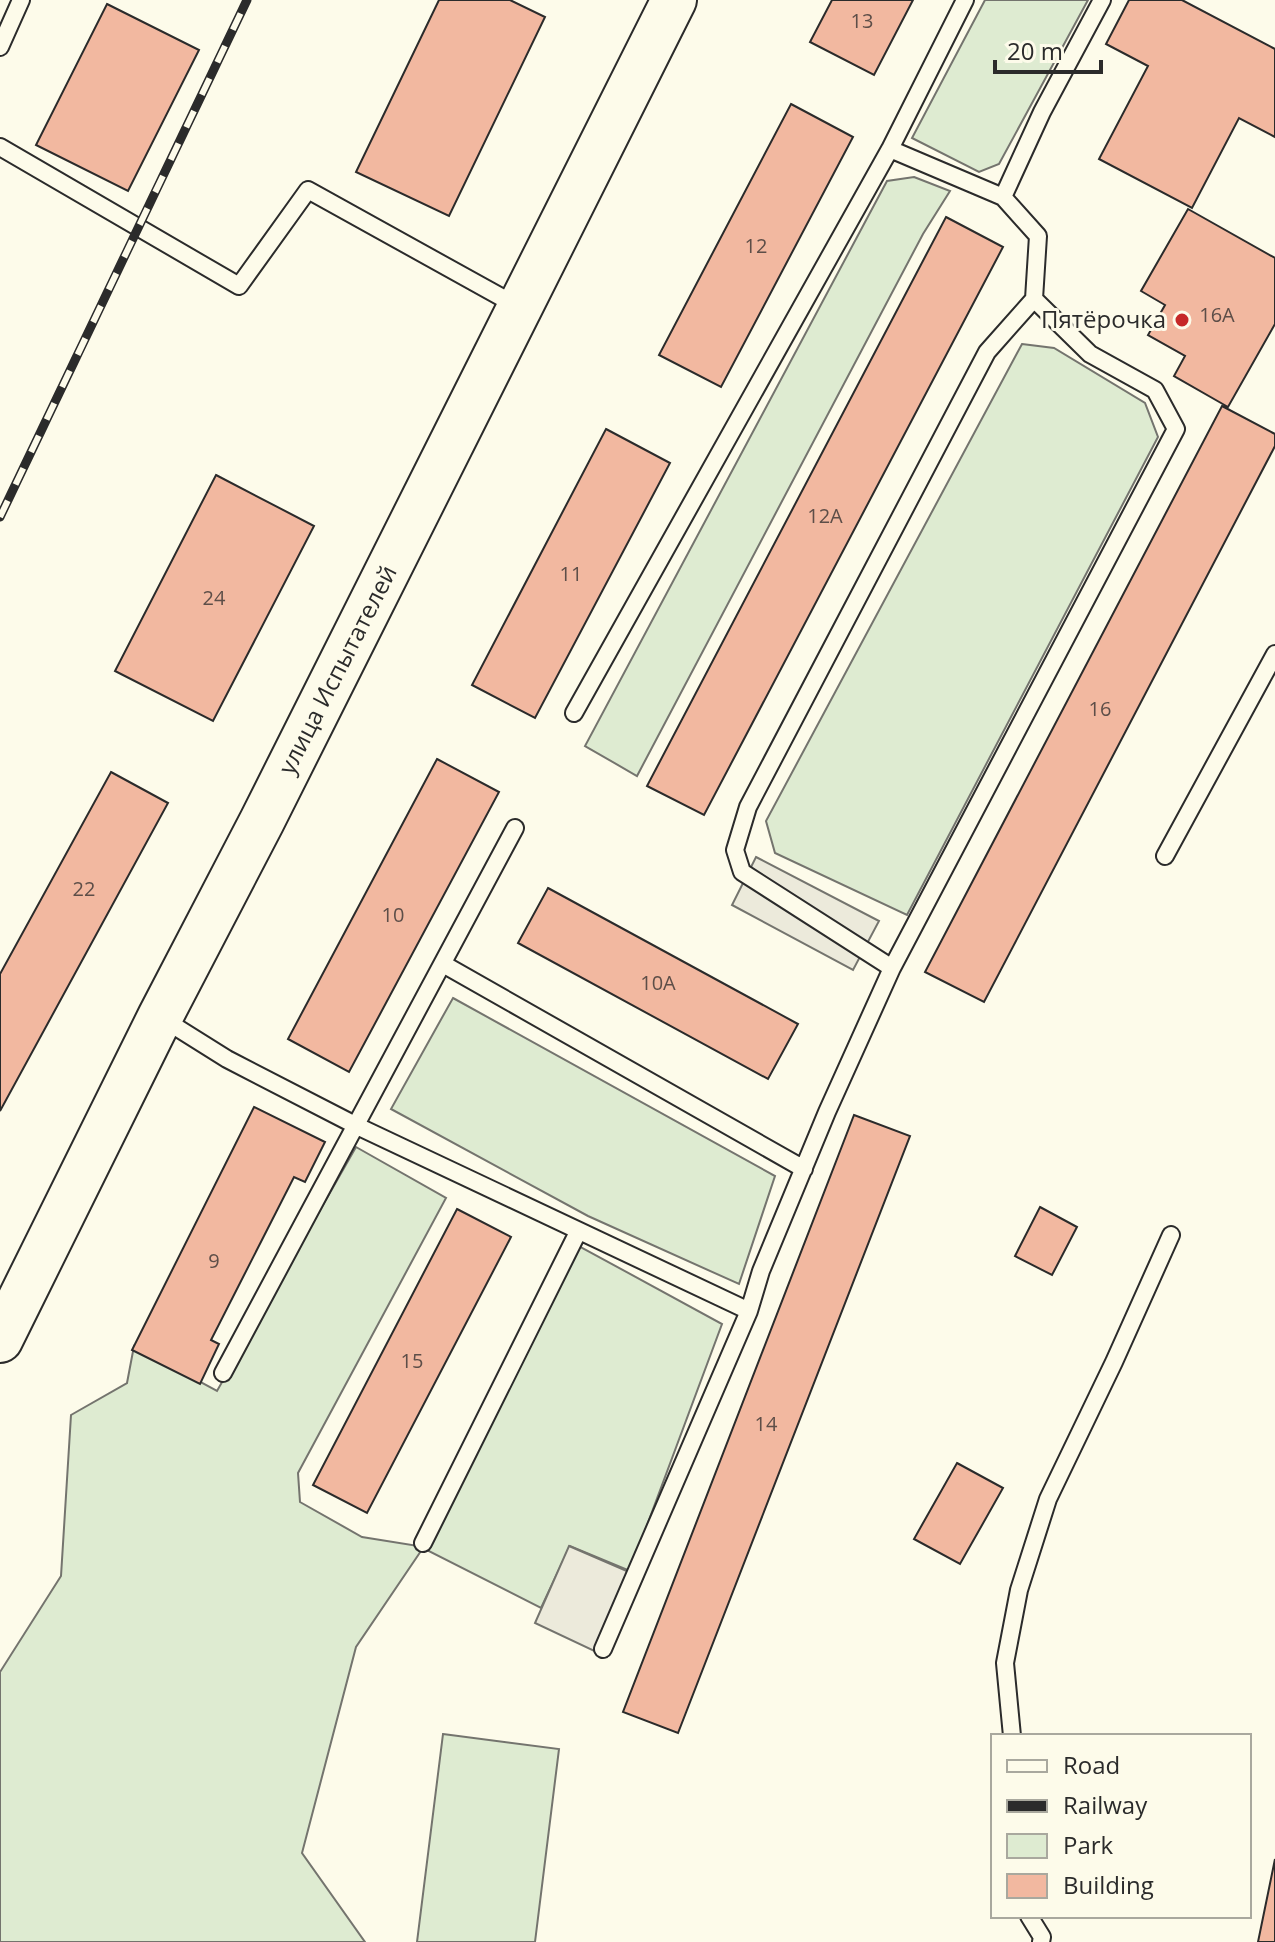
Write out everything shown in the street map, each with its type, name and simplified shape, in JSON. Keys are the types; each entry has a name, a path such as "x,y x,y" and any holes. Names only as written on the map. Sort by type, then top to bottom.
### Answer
{"main road":[{"name":"улица Испытателей","path":"0,1340 674,0"}],"lane":[{"path":"0,47 21,0"},
{"path":"574,713 890,149 965,0"},
{"path":"1003,197 1042,112 1102,0"},
{"path":"0,147 239,286 308,190 521,307"},
{"path":"890,149 1003,197 1038,236 1034,299 987,352 748,807 735,850 742,872 892,968"},
{"path":"603,1649 749,1311 761,1271 827,1112 892,968 1176,429 1155,390 1090,354 1034,299"},
{"path":"1165,856 1275,654"},
{"path":"223,1373 515,828"},
{"path":"443,964 804,1169"},
{"path":"160,1017 227,1059 357,1126 749,1311"},
{"path":"423,1543 578,1232"},
{"path":"1012,1734 1005,1663 1019,1590 1048,1499 1171,1235"},
{"path":"1030,1918 1042,1937 1041,1942"}],"green space":[{"path":"985,0 1088,0 999,164 979,172 912,138"},
{"path":"914,177 950,191 923,234 637,776 585,746 887,181"},
{"path":"1022,344 1054,348 1145,403 1158,437 907,915 775,853 766,821"},
{"path":"453,998 775,1176 739,1284 588,1216 391,1109"},
{"path":"356,1147 446,1198 298,1473 300,1502 362,1537 424,1547 577,1245 722,1324 630,1571 570,1546 541,1608 423,1548 356,1647 302,1853 365,1942 0,1942 0,1672 61,1576 71,1415 127,1383 134,1346 217,1391"},
{"path":"443,1734 559,1749 535,1942 417,1942"}],"shaded area":[{"path":"756,857 879,921 853,970 732,905"},
{"path":"569,1546 643,1578 607,1657 535,1623"}],"building":[{"path":"439,0 510,0 545,17 449,216 356,172"},
{"path":"832,0 913,0 874,75 810,42"},
{"path":"1129,0 1182,0 1275,49 1275,137 1239,118 1192,208 1099,159 1148,66 1106,44"},
{"path":"107,4 199,50 128,191 36,145"},
{"path":"791,104 853,137 721,387 659,355"},
{"path":"1188,209 1275,258 1275,324 1228,407 1174,376 1185,356 1148,335 1165,305 1141,291"},
{"path":"946,217 1003,247 704,815 647,786"},
{"path":"1222,406 1275,434 1275,446 984,1002 925,972"},
{"path":"606,429 670,463 535,718 472,685"},
{"path":"216,475 314,526 213,721 115,671"},
{"path":"437,759 499,792 349,1072 288,1039"},
{"path":"111,772 168,803 0,1111 0,974"},
{"path":"548,888 798,1024 768,1079 518,943"},
{"path":"254,1107 325,1142 305,1182 294,1177 211,1340 219,1344 200,1384 132,1350"},
{"path":"854,1115 910,1136 678,1733 623,1712"},
{"path":"1040,1207 1077,1227 1052,1275 1015,1256"},
{"path":"457,1209 511,1237 367,1513 313,1485"},
{"path":"957,1463 1003,1488 960,1564 914,1539"},
{"path":"1275,1859 1275,1942 1258,1942"}],"railway":[{"path":"0,517 247,0"}],"place":[{"name":"Пятёрочка","path":"1182,320"}]}
